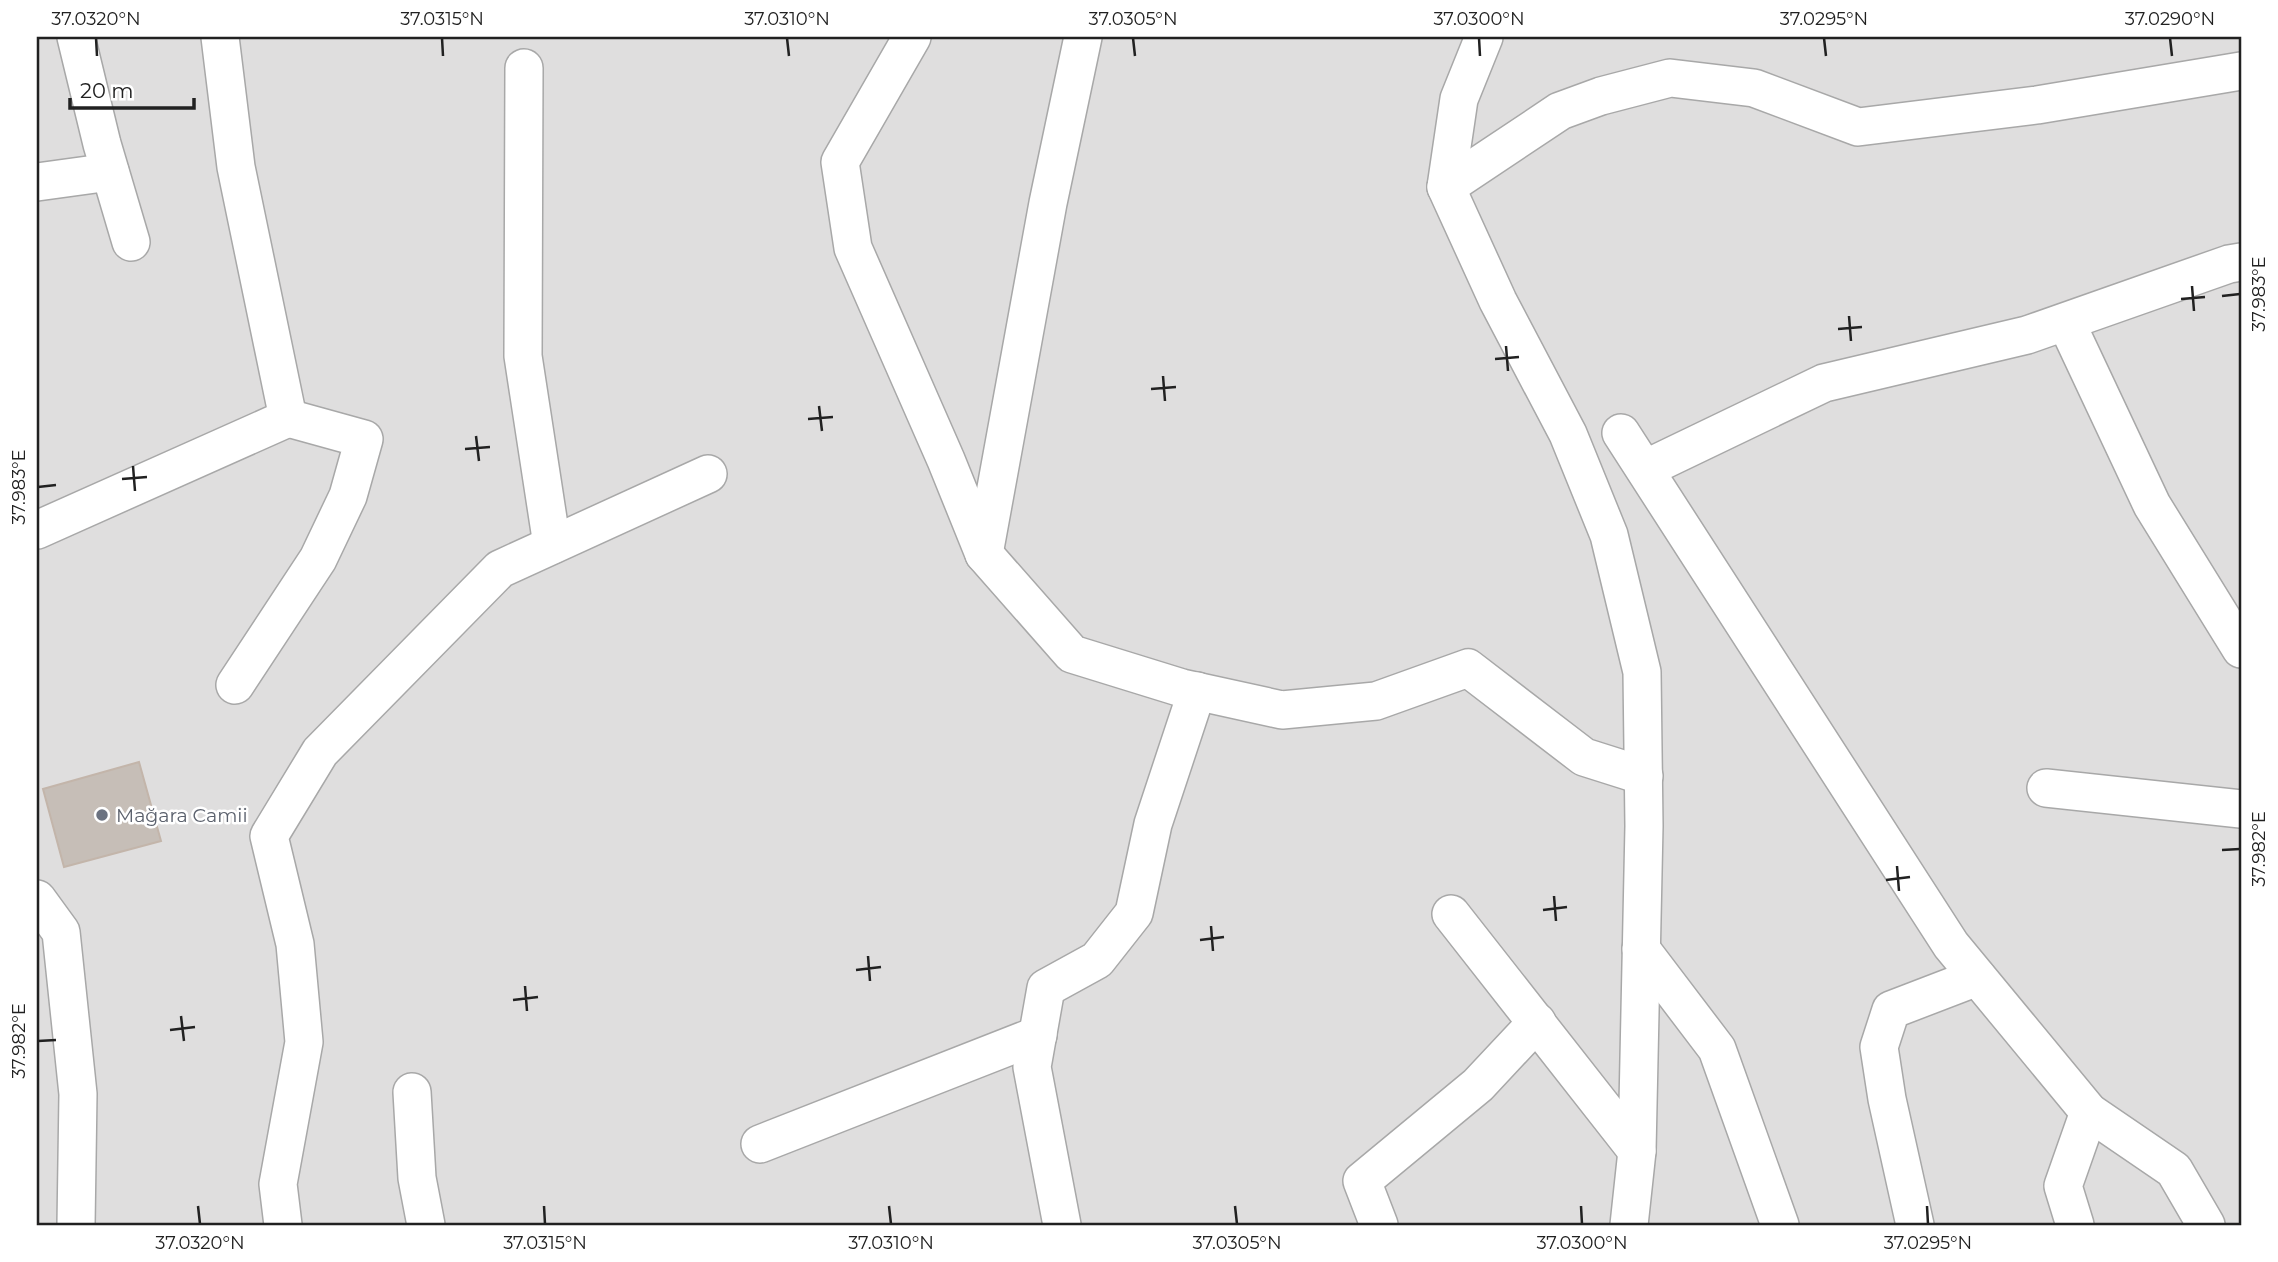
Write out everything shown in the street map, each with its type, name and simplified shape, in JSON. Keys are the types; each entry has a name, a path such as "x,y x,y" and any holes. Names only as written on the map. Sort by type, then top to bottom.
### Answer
{"street":[{"path":"76,37 84,76 131,242"},
{"path":"220,37 236,167 288,418"},
{"path":"912,37 840,162 853,247 984,554 1072,654 1197,691 1282,709 1376,701 1468,668 1584,757 1643,776"},
{"path":"984,554 1048,203 1083,37"},
{"path":"1484,37 1459,99 1446,187 1497,301 1568,435 1609,535 1642,672 1637,1151 1629,1225"},
{"path":"524,68 523,356 552,545"},
{"path":"1446,187 1560,111 1601,96 1670,78 1754,88 1858,127 2037,105 2241,71"},
{"path":"37,182 110,172"},
{"path":"1645,469 1824,383 2027,335 2241,262"},
{"path":"2066,322 2151,505 2241,649"},
{"path":"37,530 288,418 364,439 348,496 318,559 235,685"},
{"path":"1621,433 1951,945 2089,1112 2174,1170 2206,1225"},
{"path":"283,1225 278,1184 304,1042 295,944 269,836 320,751 500,569 708,474"},
{"path":"1062,1225 1032,1067 1046,988 1097,960 1134,913 1153,824 1197,691"},
{"path":"2046,788 2241,809"},
{"path":"37,899 61,932 78,1094 76,1225"},
{"path":"1451,914 1637,1151"},
{"path":"1641,948 1717,1049 1780,1225"},
{"path":"1915,1225 1887,1100 1880,1047 1891,1010 1977,977"},
{"path":"1379,1225 1362,1181 1478,1085 1537,1022"},
{"path":"760,1144 1038,1035"},
{"path":"412,1092 417,1178 426,1225"},
{"path":"2075,1225 2063,1185 2089,1112"}],"shaded area":[{"path":"37,37 2241,37 2241,1225 37,1225"}],"building":[{"name":"Mağara Camii","path":"139,762 161,841 64,867 43,789"}],"place":[{"name":"Mağara Camii","path":"102,815"}]}
